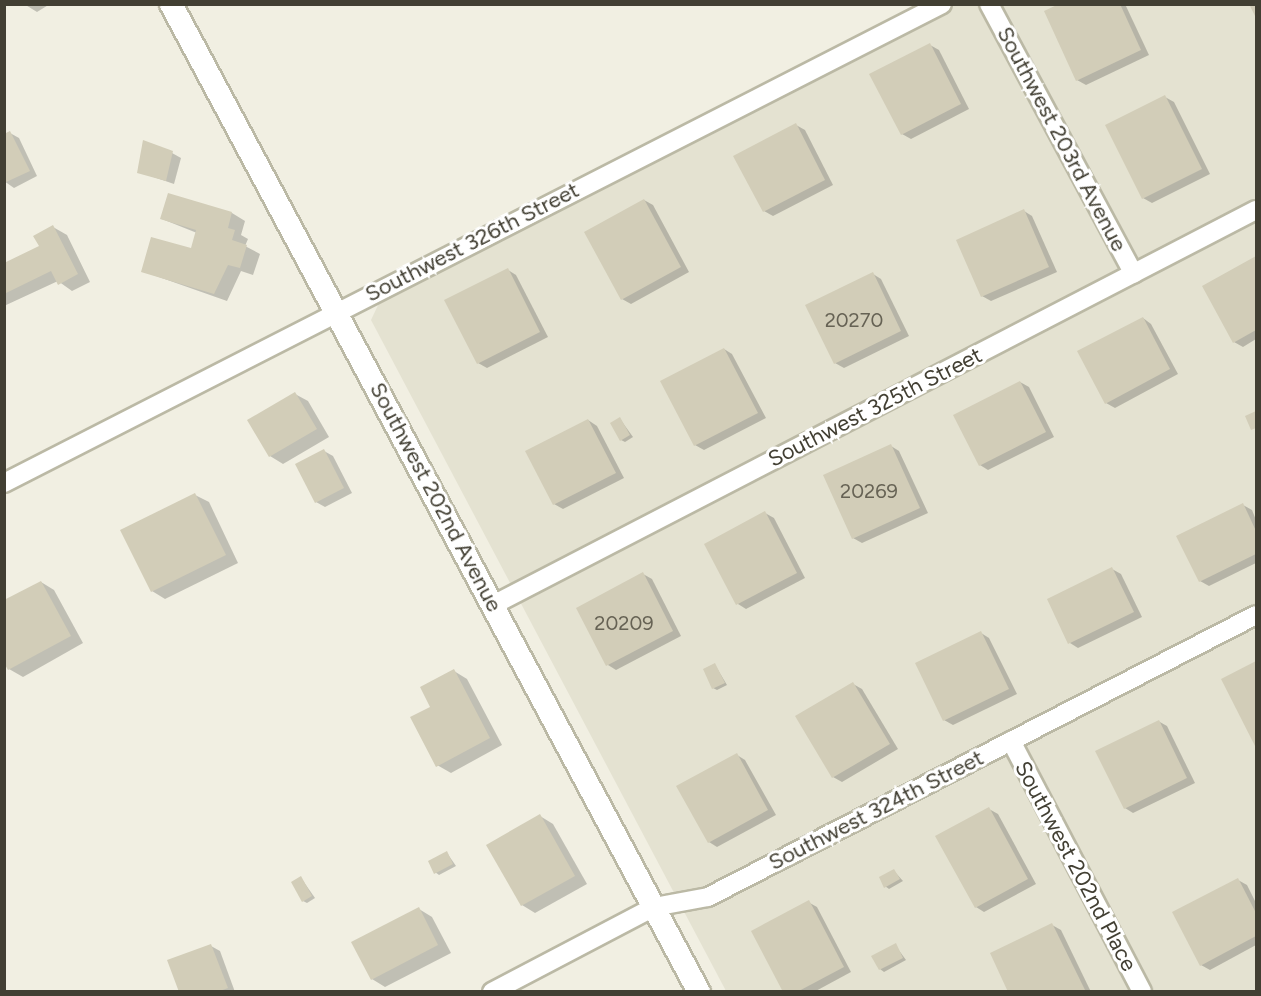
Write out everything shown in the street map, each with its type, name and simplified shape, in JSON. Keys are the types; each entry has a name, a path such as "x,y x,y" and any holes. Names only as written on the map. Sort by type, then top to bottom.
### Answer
{"street":[{"name":"Southwest 202nd Avenue","path":"171,4 699,992"},
{"name":"Southwest 326th Street","path":"4,483 942,4"},
{"name":"Southwest 203rd Avenue","path":"989,4 1134,274"},
{"name":"Southwest 325th Street","path":"493,605 1257,210"},
{"name":"Southwest 324th Street","path":"492,992 654,907 708,897 1257,615"},
{"name":"Southwest 202nd Place","path":"1011,741 1142,992"}],"shaded area":[{"path":"944,5 1256,5 1256,991 726,991 371,320 380,301"}],"building":[{"path":"1059,4 1120,4 1141,50 1076,81 1044,11"},
{"path":"1249,4 1256,4 1256,18"},
{"path":"930,43 961,104 901,135 869,74"},
{"path":"1165,95 1202,169 1142,199 1105,125"},
{"path":"796,123 825,180 763,212 733,156"},
{"path":"10,131 30,171 4,183 4,134"},
{"path":"143,140 173,151 166,181 137,173"},
{"path":"168,193 232,212 228,228 235,230 232,240 247,245 240,268 228,265 214,294 141,272 151,237 191,248 196,230 160,219"},
{"path":"644,199 681,267 621,300 584,232"},
{"path":"1024,209 1049,267 981,297 956,240"},
{"path":"53,225 78,274 58,285 51,271 4,294 4,263 39,246 33,236"},
{"path":"1256,256 1256,330 1233,343 1202,286"},
{"path":"508,268 540,332 477,364 444,300"},
{"path":"873,272 901,331 834,364 805,305"},
{"path":"1143,317 1170,369 1105,404 1077,351"},
{"path":"724,348 758,413 694,446 660,381"},
{"path":"1020,381 1046,432 979,466 953,415"},
{"path":"295,392 317,429 269,457 247,420"},
{"path":"1256,411 1256,428 1251,430 1245,416"},
{"path":"620,417 630,435 620,441 610,423"},
{"path":"588,419 616,473 553,505 525,451"},
{"path":"891,444 920,508 852,539 823,475"},
{"path":"324,449 344,488 315,503 295,464"},
{"path":"195,493 226,555 151,592 120,530"},
{"path":"1243,503 1256,531 1256,554 1199,582 1176,536"},
{"path":"765,511 797,573 736,605 704,544"},
{"path":"1112,567 1134,612 1068,644 1047,599"},
{"path":"643,572 673,631 606,666 576,608"},
{"path":"41,581 71,636 8,670 4,663 4,600"},
{"path":"981,631 1009,689 943,721 915,663"},
{"path":"1256,661 1256,746 1255,746 1221,679"},
{"path":"715,663 725,683 712,689 703,669"},
{"path":"454,669 490,738 436,767 410,717 430,707 420,687"},
{"path":"853,682 890,744 832,778 795,716"},
{"path":"1159,720 1187,778 1124,809 1095,751"},
{"path":"737,753 768,810 708,843 676,786"},
{"path":"989,807 1028,879 975,908 935,836"},
{"path":"540,814 575,876 521,906 486,845"},
{"path":"447,851 453,864 434,874 428,861"},
{"path":"894,869 900,879 884,888 879,877"},
{"path":"301,876 312,896 302,902 291,882"},
{"path":"1238,878 1256,913 1256,936 1200,966 1172,912"},
{"path":"809,900 844,967 797,992 783,992 751,931"},
{"path":"419,907 438,945 371,980 351,942"},
{"path":"1052,923 1086,992 1008,992 990,953"},
{"path":"896,943 903,958 879,970 871,956"},
{"path":"211,944 228,988 217,992 179,992 167,960"}]}
